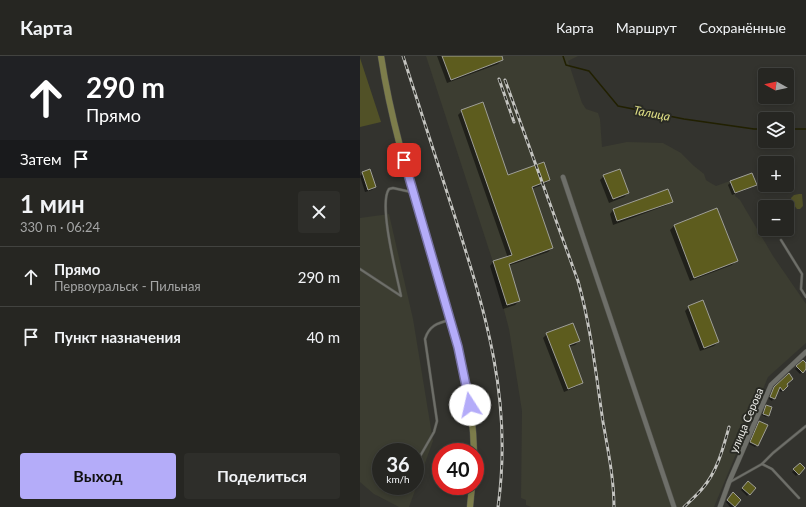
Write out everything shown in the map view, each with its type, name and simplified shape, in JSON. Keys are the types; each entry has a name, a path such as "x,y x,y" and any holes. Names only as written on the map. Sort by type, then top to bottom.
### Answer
{"street":[{"path":"380,56 392,117 458,347 470,405 474,443"},
{"path":"563,178 674,507"},
{"name":"улица Серова","path":"720,507 729,482 771,385 806,352"},
{"path":"470,507 471,495"}],"lane":[{"path":"360,269 401,296 386,221 386,200 389,189 393,188 414,192"},
{"path":"781,240 802,274 801,289 806,297"},
{"path":"424,448 433,435 437,426 425,339 432,326 451,319"},
{"path":"729,482 762,464 806,426"},
{"path":"762,464 772,469 799,498"}],"shaded area":[{"path":"426,56 578,56 568,61 582,103 586,109 598,113 600,119 602,147 627,142 663,143 681,153 704,174 706,180 716,186 752,173 757,185 735,193 735,196 740,200 758,231 758,236 761,236 806,304 806,343 768,377 714,507 531,507 526,505 526,500 521,498 522,411 509,329 503,306 507,305"},
{"path":"360,58 381,122 360,127"},
{"path":"802,194 803,206 800,209 797,209 794,205 794,200 791,200 791,198 794,195"},
{"path":"389,214 413,319 433,441 424,466 424,443 372,443 372,492 360,482 360,218"},
{"path":"376,495 413,495 409,507 399,507"}],"building":[{"path":"442,56 502,56 503,60 451,80"},
{"path":"483,102 508,175 544,162 550,180 532,187 553,248 509,264 520,301 507,305 493,261 512,255 461,110"},
{"path":"370,169 376,187 368,190 362,172"},
{"path":"620,169 629,193 613,199 603,175"},
{"path":"752,173 757,185 735,193 730,181"},
{"path":"668,189 673,202 617,221 613,209"},
{"path":"717,208 738,261 694,278 674,225"},
{"path":"703,300 719,342 704,348 688,306"},
{"path":"573,323 580,341 569,345 583,383 568,389 546,333"},
{"path":"803,360 806,363 806,369 803,373 796,366"},
{"path":"789,373 793,379 787,384 788,386 783,391 780,387 775,399 770,397 774,387"},
{"path":"766,405 772,407 769,416 763,414"},
{"path":"759,421 768,425 758,446 750,442"},
{"path":"800,463 805,468 799,475 793,469"},
{"path":"748,481 756,488 750,495 742,488"},
{"path":"733,492 741,500 735,507 727,500"}],"waterway":[{"name":"Талица","path":"563,56 566,65 589,71 618,106 684,119 758,129"},
{"name":"Талица","path":"794,129 806,129"}],"railway":[{"path":"403,56 466,251 486,322 494,358 502,430 502,468 498,507"},
{"path":"499,79 514,122"},
{"path":"505,80 583,298 593,351 610,464 614,507"},
{"path":"684,507 702,489 716,468 729,427"}],"route":[{"path":"404,160 451,319 470,405"}]}
